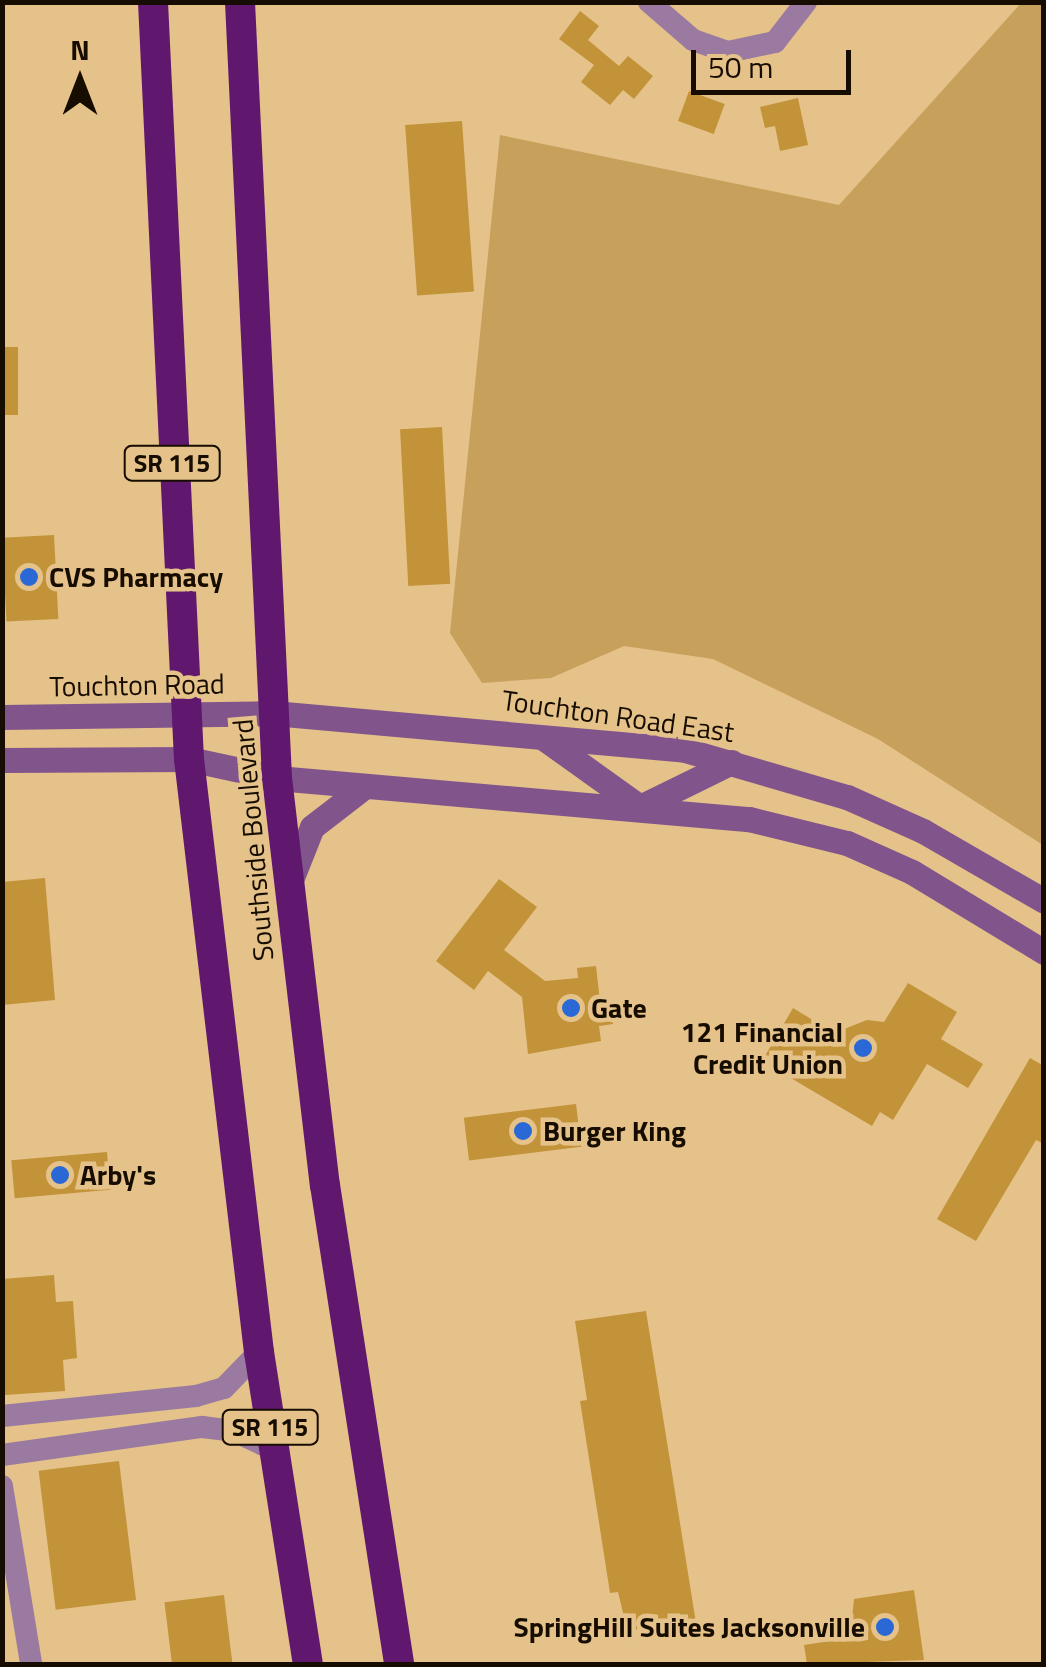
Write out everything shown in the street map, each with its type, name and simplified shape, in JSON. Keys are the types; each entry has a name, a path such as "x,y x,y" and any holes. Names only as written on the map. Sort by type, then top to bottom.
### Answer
{"highway":[{"name":"Southside Boulevard","path":"153,2 190,759 258,1352 308,1664"},
{"name":"Southside Boulevard","path":"240,2 277,778 325,1185 399,1664"}],"street":[{"path":"649,2 694,40 728,52 764,48 801,13"},
{"name":"Touchton Road","path":"2,717 273,713"},
{"name":"Touchton Road East","path":"273,713 536,734 734,761 847,796 923,831 1044,901"},
{"path":"536,734 640,807"},
{"path":"2,760 190,759 277,778 749,819 847,843 912,872 1044,952"},
{"path":"640,807 734,761"},
{"path":"289,885 312,827 364,786"},
{"path":"2,1416 196,1396 224,1388 258,1352"},
{"path":"2,1455 202,1428 234,1431 274,1450"},
{"path":"2,1486 31,1664"}],"shaded area":[{"path":"1022,2 1044,3 1043,845 878,739 713,659 624,646 551,678 482,683 450,633 500,135 839,205"}],"building":[{"path":"580,11 599,26 588,40 619,66 628,56 653,76 634,99 623,90 610,105 581,82 594,65 559,39"},
{"path":"689,91 725,104 714,134 678,121"},
{"path":"798,98 808,145 780,151 775,126 765,128 760,107"},
{"path":"462,121 474,292 417,296 405,125"},
{"path":"2,347 18,347 18,415 2,415"},
{"path":"442,427 450,584 408,586 400,429"},
{"name":"CVS Pharmacy","path":"54,535 58,619 6,622 2,538"},
{"path":"45,878 55,1000 2,1005 2,882"},
{"path":"499,879 537,907 504,950 545,981 578,978 577,968 596,966 600,1001 610,1000 613,1024 599,1026 601,1041 528,1054 522,997 488,971 474,990 436,961"},
{"name":"121 Financial Credit Union","path":"908,983 957,1012 941,1039 983,1064 968,1088 927,1064 893,1120 880,1112 872,1126 762,1061 793,1008 834,1033 867,1020 884,1022"},
{"path":"1030,1058 1044,1066 1044,1144 1036,1140 976,1241 937,1219"},
{"name":"Burger King","path":"576,1104 581,1147 469,1160 464,1118"},
{"name":"Arby's","path":"107,1152 110,1190 15,1198 11,1160"},
{"path":"54,1275 56,1302 73,1301 77,1358 63,1360 65,1391 5,1395 2,1279"},
{"path":"646,1311 696,1623 642,1632 626,1625 618,1592 610,1593 580,1401 587,1400 575,1321"},
{"path":"119,1461 136,1600 56,1610 39,1471"},
{"name":"SpringHill Suites Jacksonville","path":"914,1590 924,1660 807,1664 804,1645 850,1638 854,1599"},
{"path":"224,1595 232,1663 172,1664 164,1602"}],"place":[{"name":"CVS Pharmacy","path":"29,577"},
{"name":"Gate","path":"571,1008"},
{"name":"121 Financial Credit Union","path":"863,1048"},
{"name":"Burger King","path":"523,1131"},
{"name":"Arby's","path":"60,1175"},
{"name":"SpringHill Suites Jacksonville","path":"885,1627"}]}
